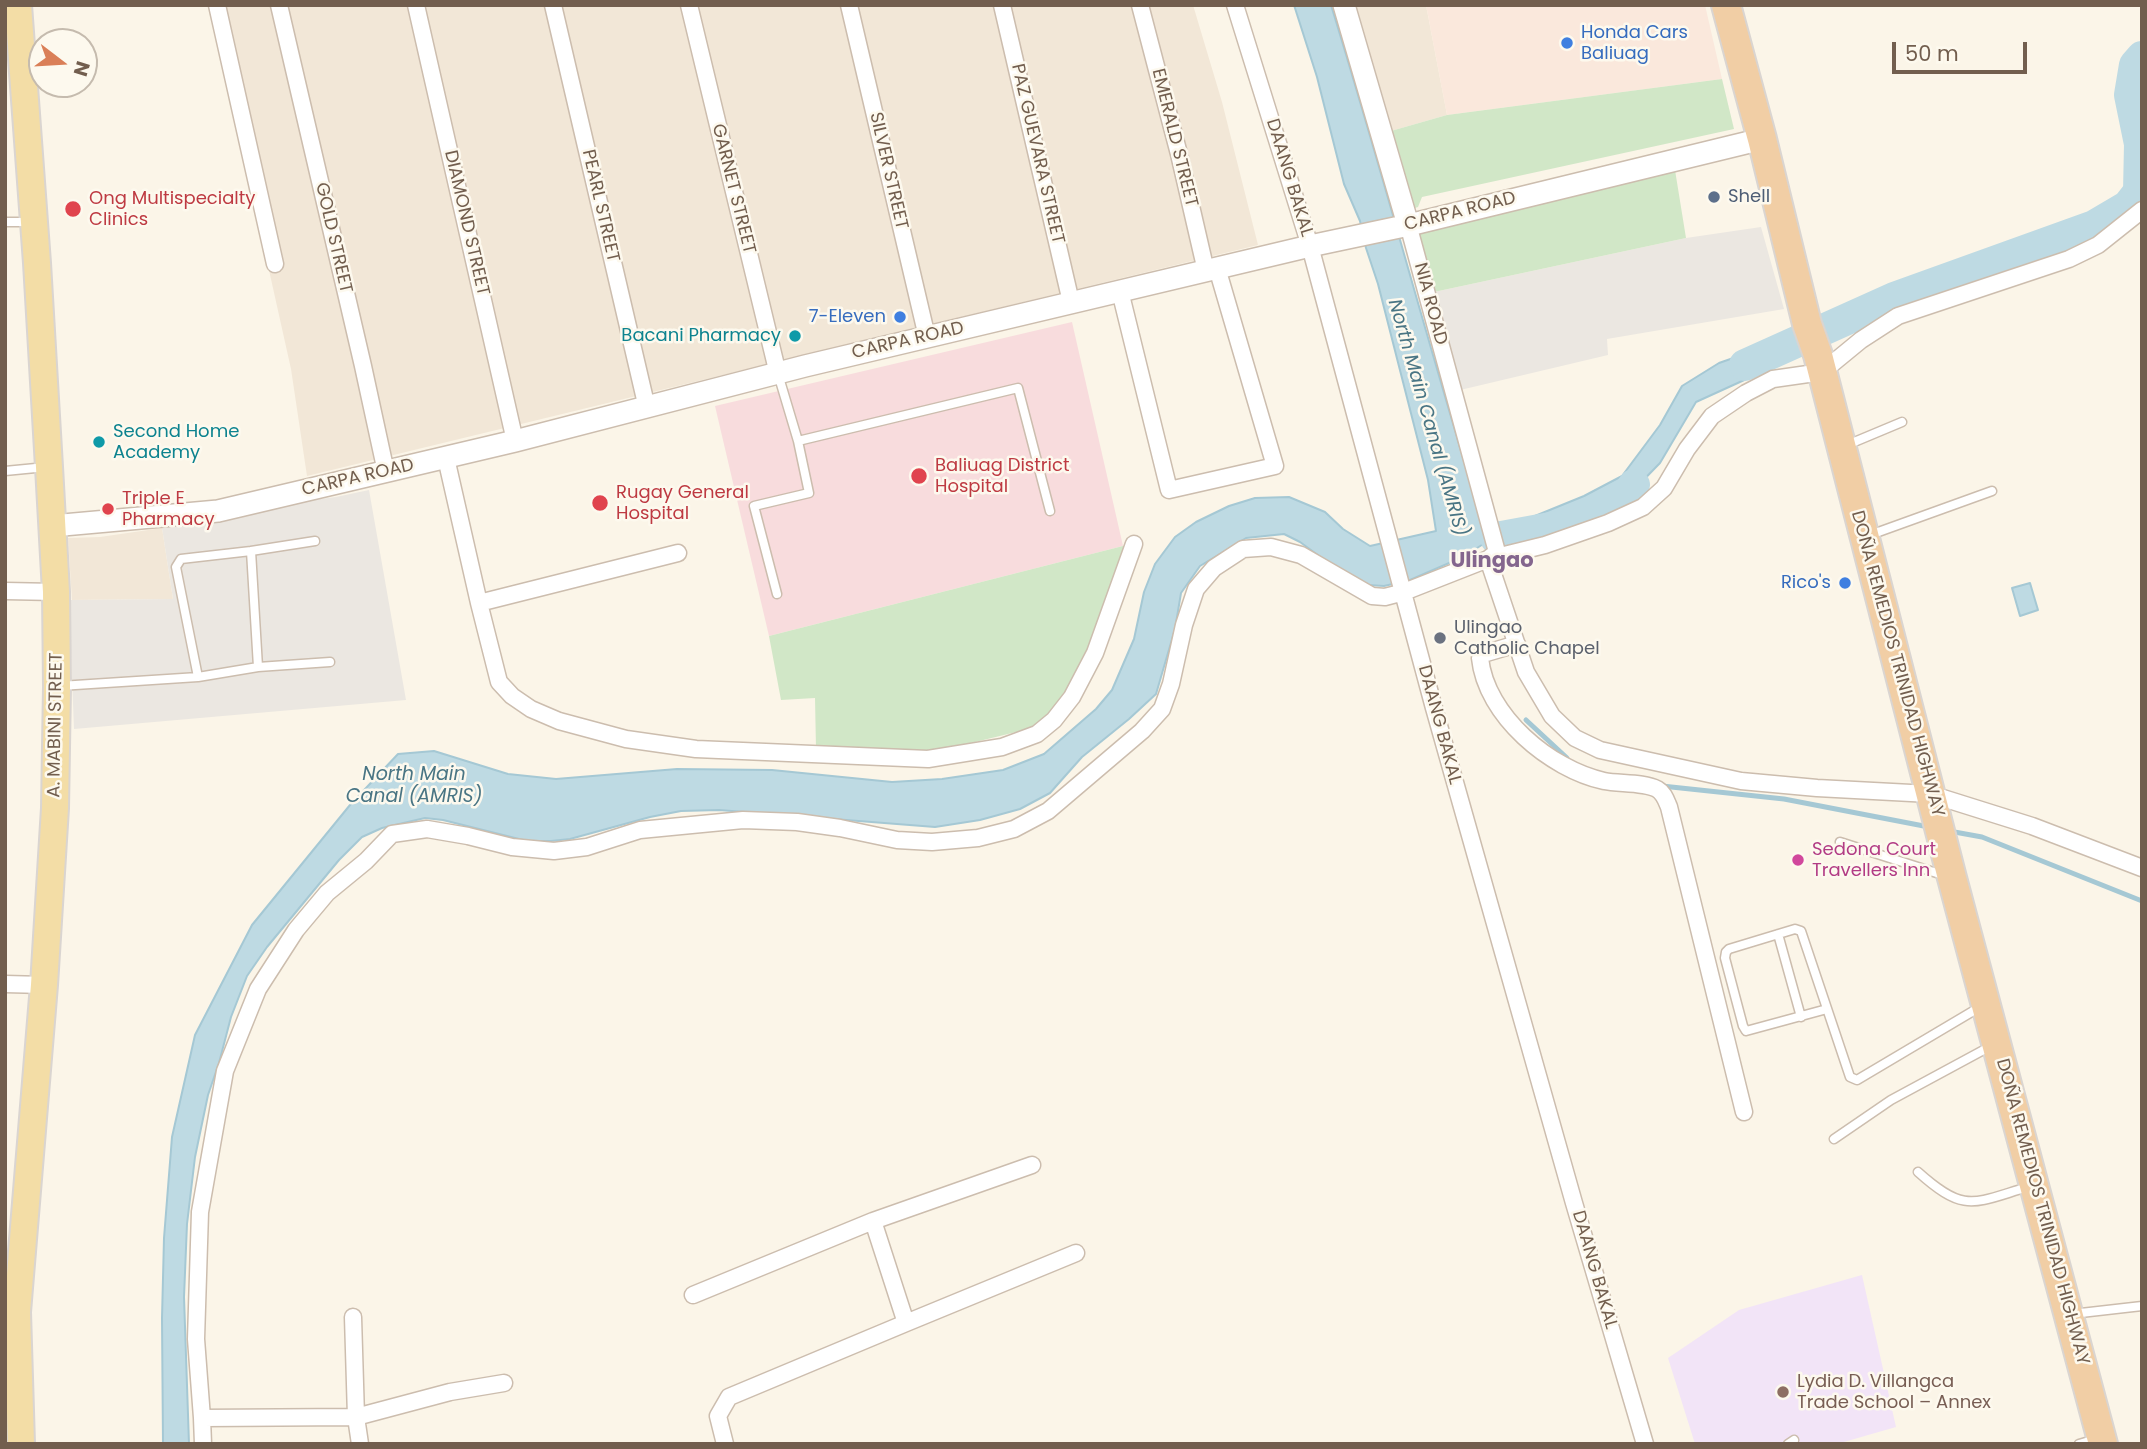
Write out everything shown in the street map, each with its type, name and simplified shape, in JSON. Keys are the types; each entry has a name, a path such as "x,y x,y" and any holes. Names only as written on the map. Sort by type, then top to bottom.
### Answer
{"highway":[{"name":"DOÑA REMEDIOS TRINIDAD HIGHWAY","path":"1726,5 1952,878 2069,1314 2095,1442"}],"main road":[{"name":"A. MABINI STREET","path":"18,5 49,467 56,592 57,687 55,808 44,985 11,1312 21,1444"}],"street":[{"path":"216,5 275,264"},
{"name":"GOLD STREET","path":"279,5 386,472"},
{"name":"DIAMOND STREET","path":"416,5 515,441"},
{"name":"PEARL STREET","path":"553,5 647,408"},
{"name":"GARNET STREET","path":"689,5 778,374"},
{"name":"SILVER STREET","path":"849,5 927,337"},
{"name":"PAZ GUEVARA STREET","path":"1002,5 1071,302"},
{"name":"EMERALD STREET","path":"1120,291 1169,490 1275,466 1211,269 1140,5"},
{"name":"DAANG BAKAL","path":"1235,5 1310,246 1442,734 1645,1444"},
{"name":"NIA ROAD","path":"1344,5 1493,534 1493,555 1517,645 1526,672 1552,716 1575,738 1600,750 1741,781 1932,800 2032,826 2142,868"},
{"name":"CARPA ROAD","path":"52,526 218,511 446,458 685,396 1071,302 1310,246 1405,227 1762,139"},
{"path":"203,1444 196,1339 200,1212 225,1072 258,989 296,930 327,893 366,861 392,834 427,829 512,847 554,851 587,847 640,830 743,820 808,824 897,840 932,842 978,838 1014,829 1048,811 1142,731 1162,709 1196,589 1214,568 1243,550 1271,547 1301,555 1372,596 1385,597 1402,585 1493,555 1545,545 1608,523 1643,507 1664,488 1687,449 1712,416 1746,393 1773,379 1820,364 1898,316 2069,259 2098,245 2142,211"},
{"path":"446,458 499,682 512,696 531,709 559,721 626,739 696,749 928,759 1002,747 1037,734 1054,720 1072,697 1095,653 1134,544"},
{"path":"479,603 678,553"},
{"path":"5,591 56,592"},
{"path":"1517,645 1483,654 1480,658 1484,678 1495,700 1514,726 1547,755 1576,772 1604,781 1651,787 1664,795 1744,1112"},
{"path":"5,984 44,985"},
{"path":"693,1295 873,1221 1032,1165"},
{"path":"873,1221 906,1322"},
{"path":"725,1444 718,1416 729,1396 1076,1253"},
{"path":"353,1317 356,1417 360,1444"},
{"path":"202,1418 356,1417 450,1392 504,1383"}],"lane":[{"path":"5,222 33,222"},
{"path":"777,594 754,506 809,493 798,441 778,374"},
{"path":"798,441 1018,388 1050,510"},
{"path":"1841,447 1902,422"},
{"path":"5,471 49,467"},
{"path":"1864,537 1992,491"},
{"path":"198,677 176,567 181,559 315,541"},
{"path":"251,551 258,667"},
{"path":"57,687 198,677 258,667 330,662"},
{"path":"1840,842 1952,878"},
{"path":"1827,1009 1746,1031 1725,958 1726,952 1795,929 1801,931 1850,1077 1857,1080 1986,1004"},
{"path":"1778,934 1801,1017"},
{"path":"1834,1139 1891,1100 1996,1043"},
{"path":"1919,1172 1941,1192 1957,1200 1975,1203 2035,1185"},
{"path":"2069,1314 2142,1306"}],"shaded area":[{"path":"210,5 1193,5 1222,102 1258,245 307,476 291,369"},
{"path":"1353,5 1426,5 1447,115 1391,131"},
{"name":"Honda Cars Baliuag","path":"1426,5 1705,5 1722,79 1447,115"},
{"path":"1761,227 1784,309 1607,339 1608,355 1456,391 1434,292 1686,238"},
{"name":"Baliuag District Hospital","path":"1072,322 1123,546 769,636 715,406"},
{"path":"369,490 406,700 74,729 69,600 173,599 162,528 242,509"},
{"path":"162,528 173,599 72,600 68,538 100,537"},
{"name":"Lydia D. Villangca Trade School – Annex","path":"1862,1275 1896,1427 1837,1444 1695,1444 1668,1358 1739,1310"}],"green space":[{"path":"1722,79 1734,129 1422,197 1418,207 1412,209 1391,131 1447,115"},
{"path":"1675,170 1686,238 1434,292 1418,234"},
{"path":"1123,546 1132,560 1111,621 1049,724 971,743 884,757 816,749 815,698 781,700 769,636"}],"water":[{"name":"North Main Canal (AMRIS)","path":"1294,5 1331,5 1485,530 1503,529 1584,496 1622,476 1660,425 1682,386 1719,363 1782,341 1786,361 1696,402 1660,463 1626,498 1527,534 1488,541 1463,557 1410,580 1384,586 1368,585 1345,575 1300,542 1284,534 1246,538 1200,566 1181,593 1175,629 1156,694 1082,757 1050,793 1020,809 980,820 935,827 719,810 681,811 570,839 551,841 527,841 425,818 382,828 362,837 339,860 267,947 247,976 231,1017 208,1095 195,1157 187,1224 184,1297 189,1444 163,1444 164,1238 172,1137 195,1035 252,925 350,805 398,754 434,751 508,774 556,779 677,769 772,770 892,782 942,779 1003,770 1044,754 1096,709 1112,690 1134,639 1144,592 1155,564 1175,537 1196,522 1229,506 1255,498 1289,497 1325,512 1343,529 1370,546 1436,531 1428,480 1378,284 1360,221 1344,184 1317,77"},
{"path":"2030,583 2038,610 2020,616 2012,588"}],"waterway":[{"path":"1745,365 1894,298 2094,226 2128,206 2139,192 2140,144 2130,95 2135,65 2142,57"},
{"path":"1496,538 1567,525 1628,493 1634,485"},
{"path":"1526,720 1567,758"},
{"path":"1662,786 1784,799 1929,827"},
{"path":"1949,831 1982,837 2142,901"}],"place":[{"name":"Honda Cars Baliuag","path":"1567,43"},
{"name":"Shell","path":"1714,197"},
{"name":"Ong Multispecialty Clinics","path":"73,209"},
{"name":"7-Eleven","path":"900,317"},
{"name":"Bacani Pharmacy","path":"795,336"},
{"name":"Second Home Academy","path":"99,442"},
{"name":"Baliuag District Hospital","path":"919,476"},
{"name":"Rugay General Hospital","path":"600,503"},
{"name":"Triple E Pharmacy","path":"108,509"},
{"name":"Rico's","path":"1845,583"},
{"name":"Ulingao Catholic Chapel","path":"1440,638"},
{"name":"Sedona Court Travellers Inn","path":"1798,860"},
{"name":"Lydia D. Villangca Trade School – Annex","path":"1783,1392"}],"district":[{"name":"Ulingao","path":"1492,562"}]}
